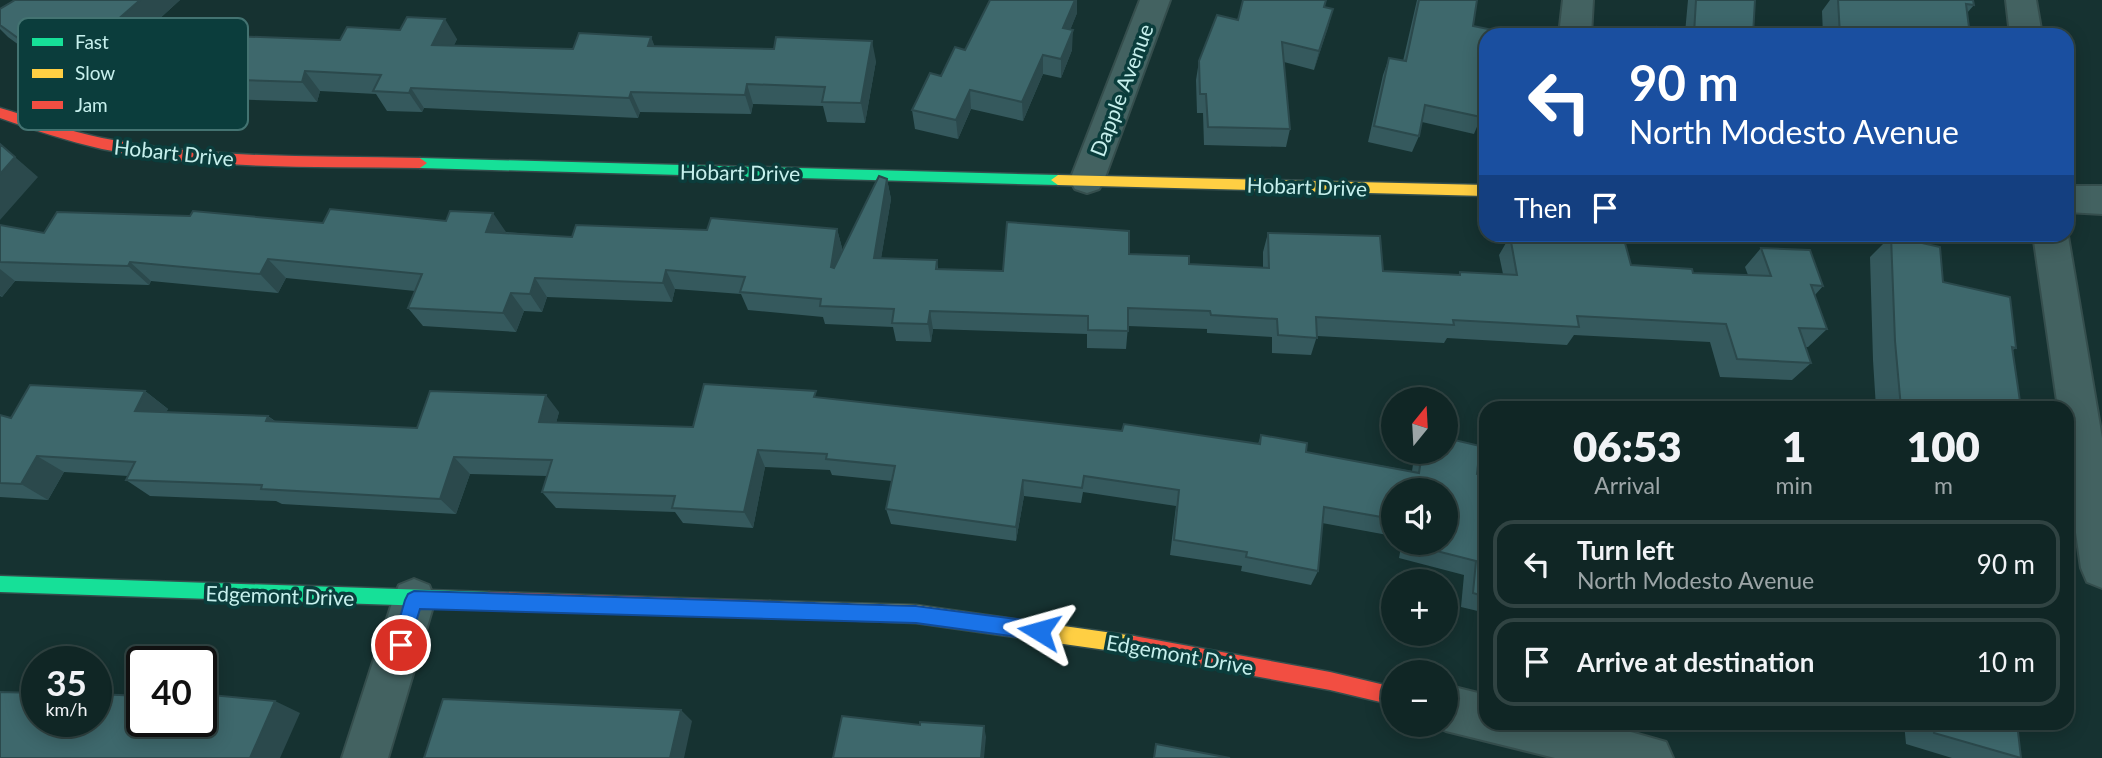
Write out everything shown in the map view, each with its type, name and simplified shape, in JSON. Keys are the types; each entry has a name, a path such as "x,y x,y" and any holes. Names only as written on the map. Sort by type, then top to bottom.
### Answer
{"street":[{"name":"Dapple Avenue","path":"1087,180 1155,0"},
{"path":"1575,28 1578,0"},
{"path":"2021,0 2025,28"},
{"name":"Hobart Drive","path":"0,113 18,120"},
{"name":"Hobart Drive","path":"46,130 122,148 189,157 1479,191"},
{"path":"2074,199 2102,200"},
{"path":"2052,242 2102,568"},
{"name":"Edgemont Drive","path":"0,584 414,600 916,614 1113,641 1330,681 1381,693"},
{"path":"365,758 414,600"},
{"path":"1458,711 1479,716"},
{"path":"1534,730 1650,758"}],"building":[{"path":"15,0 140,0 120,18 18,18 18,38 0,25 0,9"},
{"path":"990,0 1075,0 1063,28 1073,30 1061,59 1043,55 1022,102 970,90 956,120 912,110 930,73 941,76 955,47 965,50"},
{"path":"1243,0 1326,0 1324,7 1333,9 1319,51 1282,42 1290,129 1208,127 1206,94 1200,94 1199,61 1217,15 1238,20"},
{"path":"1419,0 1477,0 1473,26 1483,28 1479,28 1479,117 1425,105 1419,136 1374,126 1389,58 1406,61"},
{"path":"1696,0 1755,0 1753,28 1694,28"},
{"path":"1838,0 1973,0 1974,5 1966,4 1969,28 1840,28"},
{"path":"407,17 445,19 432,45 573,49 579,33 651,37 648,46 774,49 776,37 872,41 861,103 822,102 825,87 747,84 745,95 631,92 629,98 411,88 409,93 373,91 381,75 305,71 302,82 248,80 248,37 340,40 347,27 400,30"},
{"path":"0,144 15,157 0,174"},
{"path":"879,176 887,179 874,258 937,260 936,269 1003,271 1007,222 1129,231 1129,254 1189,256 1189,264 1269,268 1268,233 1380,236 1383,271 1460,275 1460,272 1517,275 1511,242 1625,243 1631,265 1692,269 1693,273 1771,276 1761,248 1810,250 1823,286 1811,285 1827,329 1799,328 1811,363 1737,359 1726,324 1577,316 1579,327 1453,320 1454,325 1316,317 1317,338 1278,335 1277,319 1211,315 1210,311 1128,308 1128,331 1088,330 1088,316 930,311 928,324 892,323 894,309 820,306 821,299 740,292 745,277 666,270 663,283 535,278 530,294 511,293 503,313 408,308 422,274 268,259 260,274 130,262 128,266 0,262 0,225 44,233 57,212 190,216 193,211 323,223 330,209 446,221 450,211 493,213 486,232 572,237 576,225 707,230 711,218 837,229 831,267 834,268"},
{"path":"1891,242 1918,242 1940,247 1943,282 2010,297 2016,348 2012,347 2020,401 1900,401"},
{"path":"704,384 816,391 814,397 1122,431 1124,424 1260,444 1261,435 1307,443 1306,452 1419,473 1420,464 1458,464 1458,441 1479,446 1479,595 1473,593 1476,561 1452,555 1458,555 1458,478 1381,478 1381,517 1324,507 1318,571 1246,557 1247,552 1174,540 1179,490 1084,476 1082,488 1023,480 1016,527 886,509 895,466 826,459 827,454 758,450 744,512 672,508 675,496 542,492 552,460 454,457 440,499 261,489 262,485 126,480 135,462 37,456 21,484 0,483 0,415 11,418 30,385 145,391 135,411 268,416 266,421 417,428 430,391 546,395 539,422 693,427"},
{"path":"0,692 21,693 21,737 112,737 112,695 126,695 126,737 217,737 217,696 275,701 250,758 0,758"},
{"path":"443,699 681,710 670,758 424,758"},
{"path":"842,716 920,725 920,722 984,726 981,758 833,758"},
{"path":"1934,730 2018,730 2021,758 1934,733"},
{"path":"1156,744 1230,758 1154,758"}],"traffic: fast":[{"path":"420,163 1058,180"},
{"path":"0,584 489,600"}],"traffic: slow":[{"path":"1058,180 1479,191"},
{"path":"770,609 916,614 1134,645"}],"traffic: jam":[{"path":"0,113 18,119"},
{"path":"47,130 154,152 207,157 420,163"},
{"path":"489,600 770,609"},
{"path":"1134,645 1330,681 1381,693"}],"route":[{"path":"401,645 414,600 746,607 916,614 1039,631"}]}
